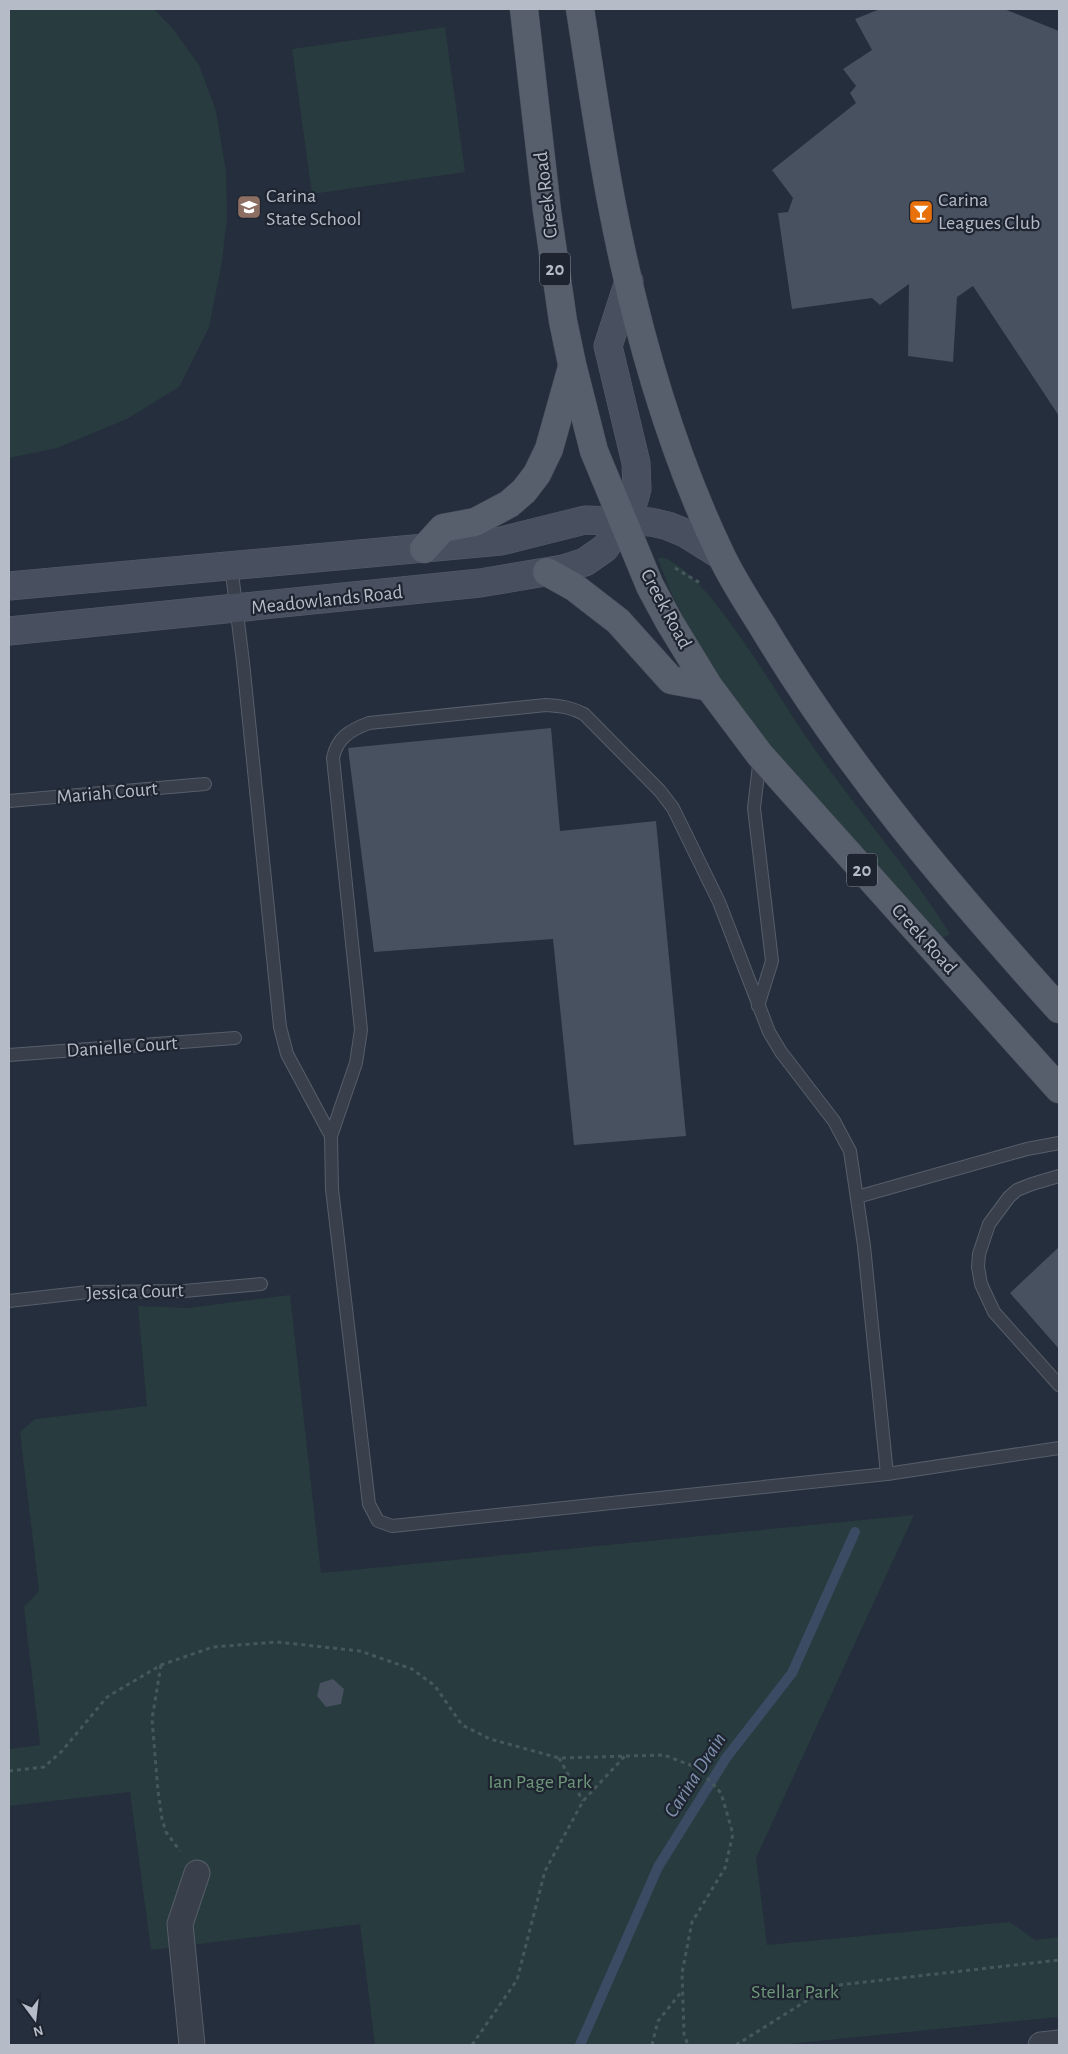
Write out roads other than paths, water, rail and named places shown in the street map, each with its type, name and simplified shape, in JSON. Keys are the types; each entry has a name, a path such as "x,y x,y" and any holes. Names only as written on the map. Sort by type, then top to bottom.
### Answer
{"main road":[{"name":"Creek Road","path":"524,9 547,211 572,364 594,451 650,586 709,687 760,756 1059,1089"},
{"path":"580,9 610,198 643,343 681,463 720,555 788,670 856,768 962,899 1059,1010"},
{"name":"Meadowlands Road","path":"9,631 480,583 547,572 585,562 605,548 624,521 634,500 638,476 608,346 629,280"},
{"path":"424,548 443,528 481,519 509,504 524,491 537,474 549,449 572,364"},
{"name":"Meadowlands Road","path":"9,586 501,541 585,520 651,522 668,526 686,533 720,555"},
{"path":"547,572 574,588 618,621 671,680 709,687"}],"street":[{"path":"192,2045 180,1924 197,1873"},
{"path":"1041,2045 1059,2043"}],"lane":[{"path":"231,565 280,1027 287,1054 331,1136"},
{"path":"887,1474 864,1246 850,1151 834,1121 781,1052 769,1032 720,902 673,808 660,791 584,714 563,706 546,705 369,723 344,735 335,747 333,758 361,1030 356,1063 331,1136 332,1189 369,1504 378,1521 392,1526 887,1474 1059,1448"},
{"path":"758,1006 772,961 754,808 760,756"},
{"name":"Mariah Court","path":"9,802 204,784"},
{"name":"Danielle Court","path":"9,1055 235,1038"},
{"path":"857,1197 1018,1152 1059,1143"},
{"path":"1059,1176 1032,1184 1017,1190 1009,1196 989,1224 979,1254 978,1267 981,1284 994,1312 1059,1385"},
{"name":"Jessica Court","path":"9,1301 88,1292 184,1291 261,1284"}],"waterway":[{"name":"Carina Drain","path":"580,2045 658,1867 726,1758 792,1673 855,1532"}],"place":[{"name":"Carina State School","path":"249,207"},
{"name":"Carina Leagues Club","path":"921,212"}],"park label":[{"name":"Ian Page Park","path":"540,1782"},
{"name":"Stellar Park","path":"795,1992"}]}
